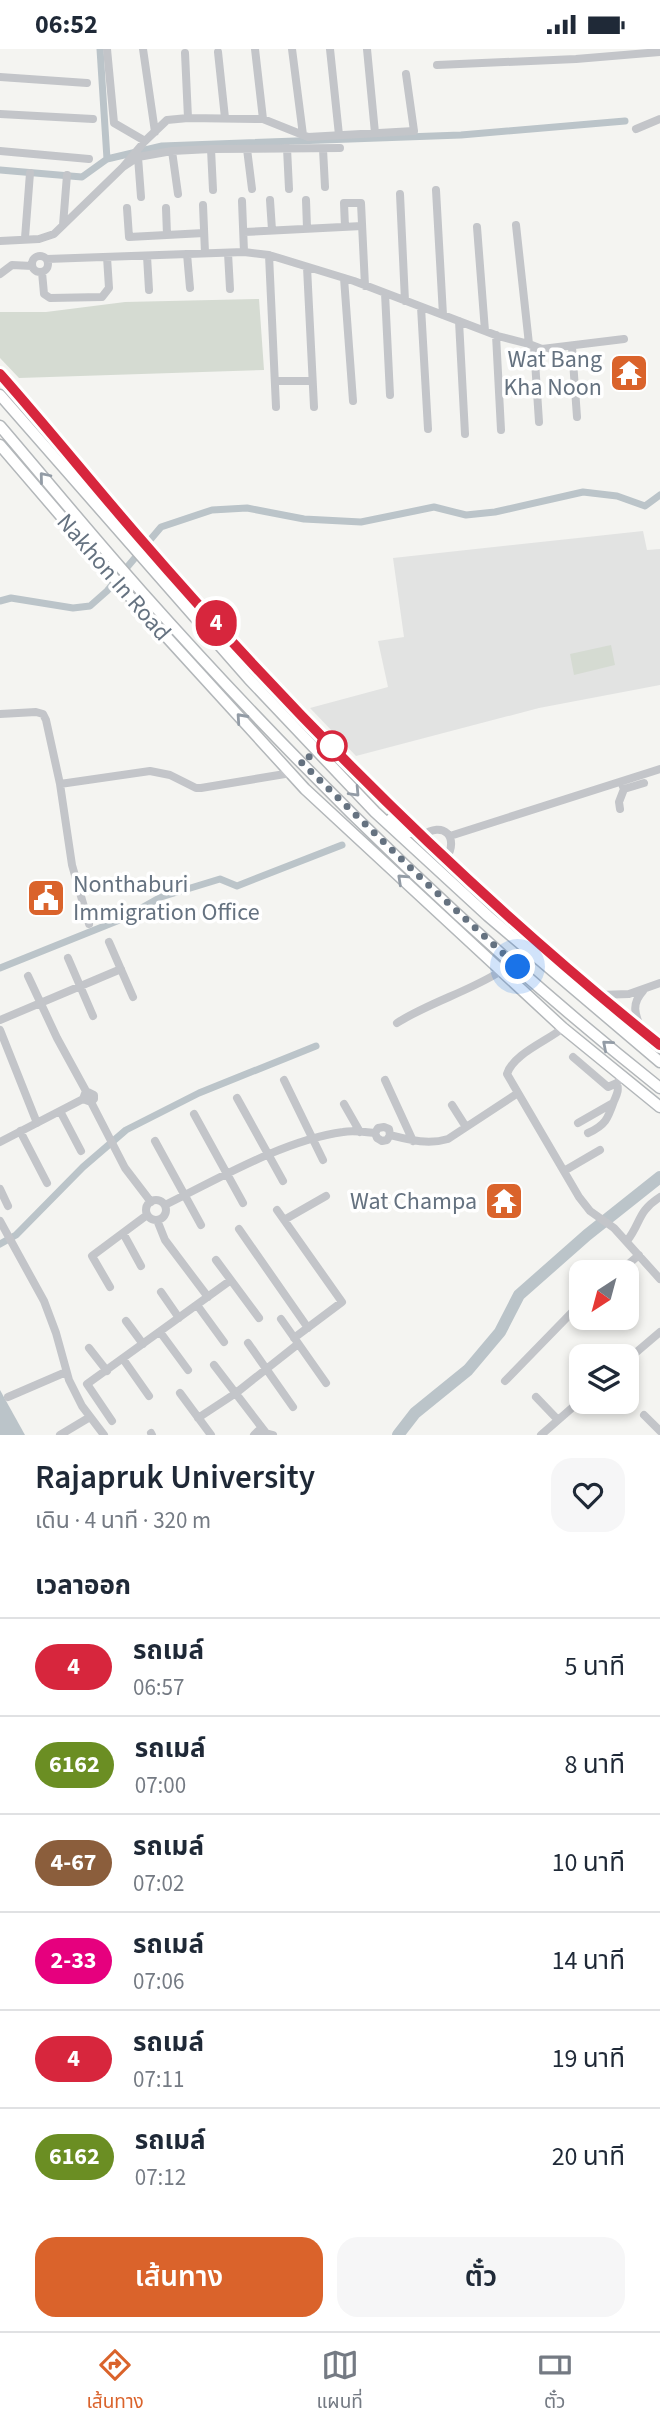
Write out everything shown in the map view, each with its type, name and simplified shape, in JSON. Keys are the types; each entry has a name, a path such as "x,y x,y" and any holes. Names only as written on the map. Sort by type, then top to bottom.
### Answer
{"main road":[{"name":"Nakhon In Road","path":"0,373 142,540 313,726 446,859 599,995 660,1045"},
{"name":"Nakhon In Road","path":"0,395 249,679 375,812 488,916 660,1062"},
{"name":"Nakhon In Road","path":"0,426 131,579 300,761 498,950 660,1088"},
{"name":"Nakhon In Road","path":"0,445 122,588 305,789 620,1080 660,1107"},
{"path":"375,812 382,813 408,832 420,834"},
{"path":"404,862 469,943"}],"street":[{"path":"107,49 114,123 145,141"},
{"path":"144,49 155,132"},
{"path":"256,49 263,119"},
{"path":"292,49 303,135"},
{"path":"330,49 339,135"},
{"path":"367,49 375,133"},
{"path":"218,52 225,118"},
{"path":"437,65 660,52"},
{"path":"185,54 188,118"},
{"path":"0,241 39,239 54,234 124,167 145,141 167,121 188,118 263,119 308,137 414,131 406,74"},
{"path":"0,76 88,83"},
{"path":"0,114 93,119"},
{"path":"636,129 660,119"},
{"path":"287,148 289,189"},
{"path":"124,167 138,157 172,152 340,148"},
{"path":"211,149 213,190"},
{"path":"247,149 252,190"},
{"path":"323,149 326,187"},
{"path":"0,151 89,159"},
{"path":"172,152 178,194"},
{"path":"138,157 142,197"},
{"path":"25,238 30,173"},
{"path":"63,225 67,175"},
{"path":"436,190 443,315"},
{"path":"400,194 405,301"},
{"path":"270,200 272,230"},
{"path":"306,200 307,228"},
{"path":"242,201 244,252"},
{"path":"345,227 344,203 361,203 365,286"},
{"path":"203,205 205,253"},
{"path":"127,208 129,237 204,233"},
{"path":"166,208 167,235"},
{"path":"516,225 539,422"},
{"path":"244,232 362,226"},
{"path":"477,227 485,331"},
{"path":"32,266 37,255 47,259 244,252 269,255 344,278 496,335 542,349 624,339"},
{"path":"228,253 230,289"},
{"path":"187,254 190,288"},
{"path":"147,255 149,290"},
{"path":"269,255 276,407"},
{"path":"42,272 44,294 50,298 102,297 109,288 107,257"},
{"path":"0,274 12,265 32,266 37,272 42,272 48,267 47,259"},
{"path":"307,267 313,407"},
{"path":"344,278 353,401"},
{"path":"384,293 390,395"},
{"path":"421,307 428,429"},
{"path":"459,321 465,434"},
{"path":"496,335 501,430"},
{"path":"572,347 577,417"},
{"path":"275,381 312,381"},
{"path":"0,714 36,712 43,714 46,720 60,784 72,865 89,924"},
{"path":"450,836 623,785 660,769"},
{"path":"60,784 150,771 170,775 201,788 291,773"},
{"path":"623,785 644,783"},
{"path":"620,809 623,785"},
{"path":"420,834 441,829 450,836 452,848 446,859"},
{"path":"109,942 132,997"},
{"path":"68,958 93,1016"},
{"path":"0,1020 121,969"},
{"path":"397,1023 415,1011 480,984 501,971"},
{"path":"28,976 103,1129 151,1202"},
{"path":"599,995 620,996 643,991 660,983"},
{"path":"641,1030 634,1007 637,997 643,991"},
{"path":"563,1028 510,1065 508,1074 590,1211 614,1228 660,1279"},
{"path":"0,1030 37,1123"},
{"path":"573,1057 608,1087 620,1080"},
{"path":"284,1080 323,1160"},
{"path":"385,1080 413,1141"},
{"path":"588,1133 602,1127 611,1115 620,1080"},
{"path":"165,1205 269,1155 312,1139 345,1131 375,1133 382,1141 387,1140 390,1135 435,1143 448,1139 518,1093"},
{"path":"0,1142 87,1098"},
{"path":"237,1098 283,1181"},
{"path":"578,1123 613,1103"},
{"path":"344,1104 360,1132"},
{"path":"452,1105 466,1127"},
{"path":"60,1111 81,1151"},
{"path":"194,1115 243,1203"},
{"path":"20,1131 47,1183"},
{"path":"155,1141 201,1225"},
{"path":"564,1171 600,1150"},
{"path":"0,1189 8,1206"},
{"path":"284,1220 326,1196"},
{"path":"627,1241 634,1233 644,1209 660,1197"},
{"path":"147,1215 146,1208 151,1202 159,1201 165,1205"},
{"path":"158,1220 164,1216 165,1205"},
{"path":"198,1418 267,1370 308,1328 342,1302 277,1210"},
{"path":"147,1215 158,1220 165,1240 208,1297"},
{"path":"110,1287 92,1256 147,1215"},
{"path":"1,1224 44,1301 66,1372 82,1406 104,1435"},
{"path":"239,1229 308,1328"},
{"path":"123,1233 141,1266"},
{"path":"633,1260 639,1255"},
{"path":"216,1260 259,1318"},
{"path":"112,1421 86,1385 231,1280"},
{"path":"161,1292 179,1318"},
{"path":"197,1305 224,1342"},
{"path":"505,1381 569,1315"},
{"path":"281,1319 326,1383"},
{"path":"126,1321 143,1344"},
{"path":"160,1332 188,1370"},
{"path":"639,1350 660,1332"},
{"path":"248,1342 293,1407"},
{"path":"89,1347 107,1371"},
{"path":"123,1359 149,1396"},
{"path":"214,1365 269,1434"},
{"path":"8,1397 66,1372"},
{"path":"180,1393 211,1435"},
{"path":"536,1397 558,1420"},
{"path":"541,1435 569,1410"},
{"path":"644,1415 660,1431"},
{"path":"60,1435 90,1417"},
{"path":"254,1435 258,1431 269,1434"}],"shaded area":[{"path":"259,299 264,370 19,378 0,358 0,312 46,312 125,302"},
{"path":"643,531 647,550 660,549 660,685 539,708 356,756 310,708 388,687 378,641 404,637 393,558"},
{"path":"611,645 615,665 574,675 570,654"},
{"path":"0,1390 25,1435 0,1435"}],"waterway":[{"path":"100,49 107,159"},
{"path":"0,170 82,177 107,159 162,146 461,135 625,121"},
{"path":"0,601 11,598 73,608 90,606 107,591 161,527 212,510 247,508 304,519 361,522 434,507 466,515 495,512 583,492 617,496 645,506 660,495"},
{"path":"0,968 122,919 161,897 220,879 237,886 342,845"},
{"path":"0,1244 16,1235 83,1167 126,1130 199,1093 316,1046"},
{"path":"398,1435 415,1413 468,1370 500,1332 519,1295 587,1235 660,1177"}],"bus line":[{"name":"4","path":"0,374 137,535 332,746 482,892 660,1045"}],"place":[{"name":"Wat Bang Kha Noon","path":"629,373"},
{"name":"Nonthaburi Immigration Office","path":"46,898"},
{"name":"Wat Champa","path":"504,1201"}],"route":[{"path":"332,746 300,761 357,818 518,967"}]}
